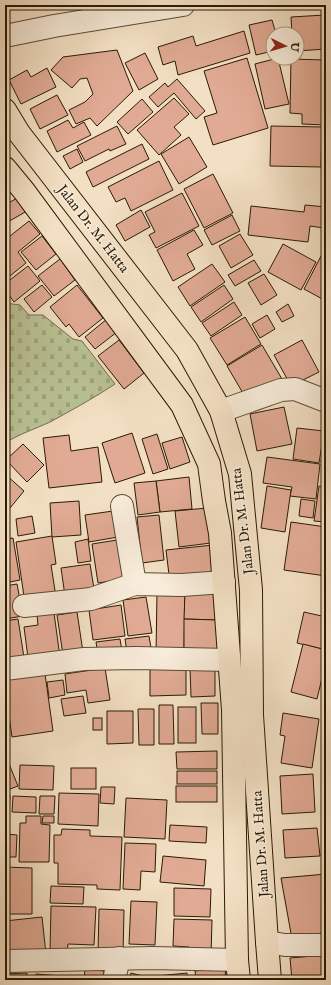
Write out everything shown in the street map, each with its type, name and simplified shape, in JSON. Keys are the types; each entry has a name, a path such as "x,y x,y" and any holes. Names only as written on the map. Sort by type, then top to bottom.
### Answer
{"main road":[{"name":"Jalan Dr. M. Hatta","path":"5,110 19,133 187,350 222,411 240,474 250,590 252,715 270,980"},
{"name":"Jalan Dr. M. Hatta","path":"5,168 24,191 182,405 209,464 220,533 232,710 238,970"}],"street":[{"path":"5,36 54,26 183,5"},
{"path":"222,411 281,390 295,389 326,401"},
{"path":"122,506 135,584"},
{"path":"24,606 91,599 135,584 182,585 224,582"},
{"path":"5,669 84,659 136,658 229,660"},
{"path":"267,942 285,945 326,945"},
{"path":"114,980 119,958"},
{"path":"5,961 153,958 238,970"}],"green space":[{"path":"5,303 20,305 29,315 43,315 73,339 82,341 115,384 50,422 21,434 5,443"}],"building":[{"path":"5,5 25,5 26,6 5,10"},
{"path":"325,15 326,49 305,50 305,26 292,26 291,17"},
{"path":"272,20 274,26 265,26 265,53 256,55 249,25"},
{"path":"244,31 250,53 178,75 175,61 163,65 158,47 193,36 196,46"},
{"path":"117,50 133,91 97,126 90,118 76,124 69,110 85,102 93,94 87,78 80,79 72,88 51,70 63,57"},
{"path":"145,53 158,79 139,90 125,63"},
{"path":"247,58 268,128 213,145 204,117 217,113 204,71"},
{"path":"305,59 325,60 324,107 326,107 326,125 302,124 302,114 290,113 291,66 305,66"},
{"path":"265,61 265,66 280,66 289,104 265,109 255,64"},
{"path":"47,68 56,87 21,104 9,80 27,70 31,77"},
{"path":"177,79 205,111 196,119 174,93 158,107 149,97 165,83 168,87"},
{"path":"57,95 68,115 40,129 30,109"},
{"path":"174,98 189,114 174,127 181,135 159,155 137,130"},
{"path":"142,99 153,112 128,134 117,122"},
{"path":"68,120 73,128 84,122 91,135 57,152 47,131"},
{"path":"117,126 126,144 110,151 109,149 85,161 77,146"},
{"path":"271,126 322,127 321,167 270,166"},
{"path":"189,137 207,167 179,184 161,154"},
{"path":"142,144 149,159 93,187 86,172"},
{"path":"77,149 83,162 70,169 63,156"},
{"path":"159,161 173,190 131,211 125,198 116,202 108,187"},
{"path":"213,174 233,213 204,228 184,189"},
{"path":"182,193 199,226 156,248 149,235 155,232 145,212"},
{"path":"19,197 27,211 6,223 5,205"},
{"path":"305,205 326,207 324,228 310,226 308,242 248,235 251,206 304,212"},
{"path":"141,210 150,227 125,241 116,225"},
{"path":"232,215 240,231 212,245 204,230"},
{"path":"29,221 40,234 18,252 26,263 5,280 5,240"},
{"path":"194,230 203,245 187,254 195,269 173,281 157,250"},
{"path":"240,234 253,255 231,268 219,246"},
{"path":"42,236 56,254 36,270 21,252"},
{"path":"283,244 316,262 301,290 268,272"},
{"path":"321,256 326,259 326,301 304,289"},
{"path":"60,259 75,280 54,296 38,276"},
{"path":"254,260 261,271 235,286 228,275"},
{"path":"212,264 225,282 190,306 178,287"},
{"path":"28,266 40,281 14,302 6,291 10,288 6,283"},
{"path":"264,274 277,295 261,305 248,283"},
{"path":"42,285 52,297 34,312 24,299"},
{"path":"77,285 103,318 79,337 69,324 66,327 50,307"},
{"path":"224,285 233,299 201,322 191,307"},
{"path":"234,302 242,315 211,336 202,323"},
{"path":"288,304 294,316 282,322 276,312"},
{"path":"267,315 275,329 260,338 252,324"},
{"path":"245,317 261,344 227,365 210,338"},
{"path":"107,319 117,332 95,349 85,337"},
{"path":"326,339 326,370 322,370"},
{"path":"119,340 144,373 124,389 98,356"},
{"path":"302,340 319,372 291,386 274,355"},
{"path":"262,345 282,379 247,400 227,366"},
{"path":"284,407 292,444 257,451 250,414"},
{"path":"297,428 324,431 319,463 293,459"},
{"path":"132,433 145,473 115,483 102,443"},
{"path":"157,434 168,469 153,474 142,439"},
{"path":"69,435 71,451 98,447 102,482 49,488 43,438"},
{"path":"182,437 190,462 170,469 162,443"},
{"path":"324,437 326,438 326,464 321,463"},
{"path":"23,444 44,465 27,482 6,460"},
{"path":"267,457 320,464 316,499 290,496 292,487 263,483"},
{"path":"5,474 24,491 10,508 5,504"},
{"path":"189,477 192,509 160,512 156,481"},
{"path":"156,481 160,512 138,515 134,483"},
{"path":"267,486 291,490 285,532 261,528"},
{"path":"319,486 326,487 326,522 314,521"},
{"path":"301,499 315,501 313,518 299,516"},
{"path":"79,501 81,535 52,537 50,503"},
{"path":"207,508 211,543 179,547 175,511"},
{"path":"120,510 124,536 89,542 85,515"},
{"path":"159,515 164,560 142,563 137,517"},
{"path":"32,516 35,533 18,536 16,519"},
{"path":"291,522 326,527 326,576 284,570"},
{"path":"52,536 56,564 51,565 56,597 25,603 16,542"},
{"path":"13,538 20,580 5,583 5,539"},
{"path":"88,539 91,561 78,563 75,542"},
{"path":"117,540 129,578 98,583 92,544"},
{"path":"213,545 217,578 170,583 166,550"},
{"path":"90,564 95,595 65,596 61,568"},
{"path":"17,584 23,616 5,619 5,586"},
{"path":"157,592 185,592 184,654 156,654"},
{"path":"185,592 219,592 218,620 184,619"},
{"path":"146,597 152,633 128,636 123,600"},
{"path":"121,605 125,636 93,640 89,610"},
{"path":"77,612 83,652 63,655 57,615"},
{"path":"304,612 326,617 326,650 297,643"},
{"path":"54,613 60,657 28,658 24,627 38,625 37,615"},
{"path":"18,619 25,664 5,667 5,621"},
{"path":"184,619 218,620 218,655 184,654"},
{"path":"149,636 151,648 127,652 125,639"},
{"path":"120,639 122,651 98,655 96,642"},
{"path":"303,644 326,650 326,661 317,699 291,692"},
{"path":"150,667 186,667 186,695 150,696"},
{"path":"105,668 110,700 88,703 86,690 67,693 65,674"},
{"path":"190,668 215,668 215,696 191,697"},
{"path":"45,674 53,731 12,737 5,680"},
{"path":"63,680 65,695 49,698 47,682"},
{"path":"5,696 9,725 5,725"},
{"path":"83,696 86,713 64,716 61,699"},
{"path":"201,703 218,703 218,734 202,734"},
{"path":"159,705 173,705 174,744 159,744"},
{"path":"178,707 196,707 196,743 178,743"},
{"path":"138,709 154,709 154,745 139,745"},
{"path":"107,711 133,711 133,743 107,744"},
{"path":"283,713 319,719 312,768 281,763 285,736 280,735"},
{"path":"93,718 102,718 102,730 93,730"},
{"path":"217,751 217,769 177,769 176,752"},
{"path":"7,759 18,786 5,791 5,760"},
{"path":"20,765 54,766 53,790 19,789"},
{"path":"71,768 96,768 96,789 71,789"},
{"path":"177,771 217,771 217,784 177,784"},
{"path":"313,774 315,812 282,814 280,776"},
{"path":"326,775 326,805 323,805 322,776"},
{"path":"176,786 217,786 217,802 176,802"},
{"path":"101,787 115,787 114,804 100,803"},
{"path":"59,793 99,794 98,826 58,824"},
{"path":"5,795 10,795 9,820 5,820"},
{"path":"13,796 36,797 36,813 12,812"},
{"path":"40,796 55,796 54,814 39,814"},
{"path":"126,798 167,800 165,839 124,837"},
{"path":"26,816 41,816 41,824 50,825 49,862 19,862 20,823 26,823"},
{"path":"43,816 54,816 54,823 42,823"},
{"path":"170,825 207,827 206,843 169,841"},
{"path":"317,828 320,856 285,858 283,830"},
{"path":"62,829 90,830 90,836 122,837 120,890 97,889 97,885 58,884 58,863 54,863 54,835 61,835"},
{"path":"5,834 17,835 16,857 5,857"},
{"path":"125,843 156,844 155,872 141,871 140,890 123,889"},
{"path":"163,856 206,860 204,886 160,882"},
{"path":"5,867 32,868 32,914 5,914"},
{"path":"326,874 326,937 292,939 281,878"},
{"path":"51,886 84,887 83,904 50,903"},
{"path":"174,888 211,889 210,917 174,916"},
{"path":"131,901 157,902 155,945 129,944"},
{"path":"51,906 96,907 94,945 68,944 67,952 50,952"},
{"path":"99,909 124,910 123,954 98,953"},
{"path":"42,917 46,954 5,954 5,921"},
{"path":"174,919 212,920 211,956 188,956 189,947 173,946"},
{"path":"326,955 326,980 292,980 290,958"},
{"path":"225,968 226,980 196,980 195,971"},
{"path":"85,969 104,971 103,980 84,980"},
{"path":"27,973 27,980 5,980 5,974"},
{"path":"131,973 151,978 150,980 128,980"},
{"path":"187,973 188,980 157,980 157,976"},
{"path":"36,974 75,977 74,980 36,980"}]}
